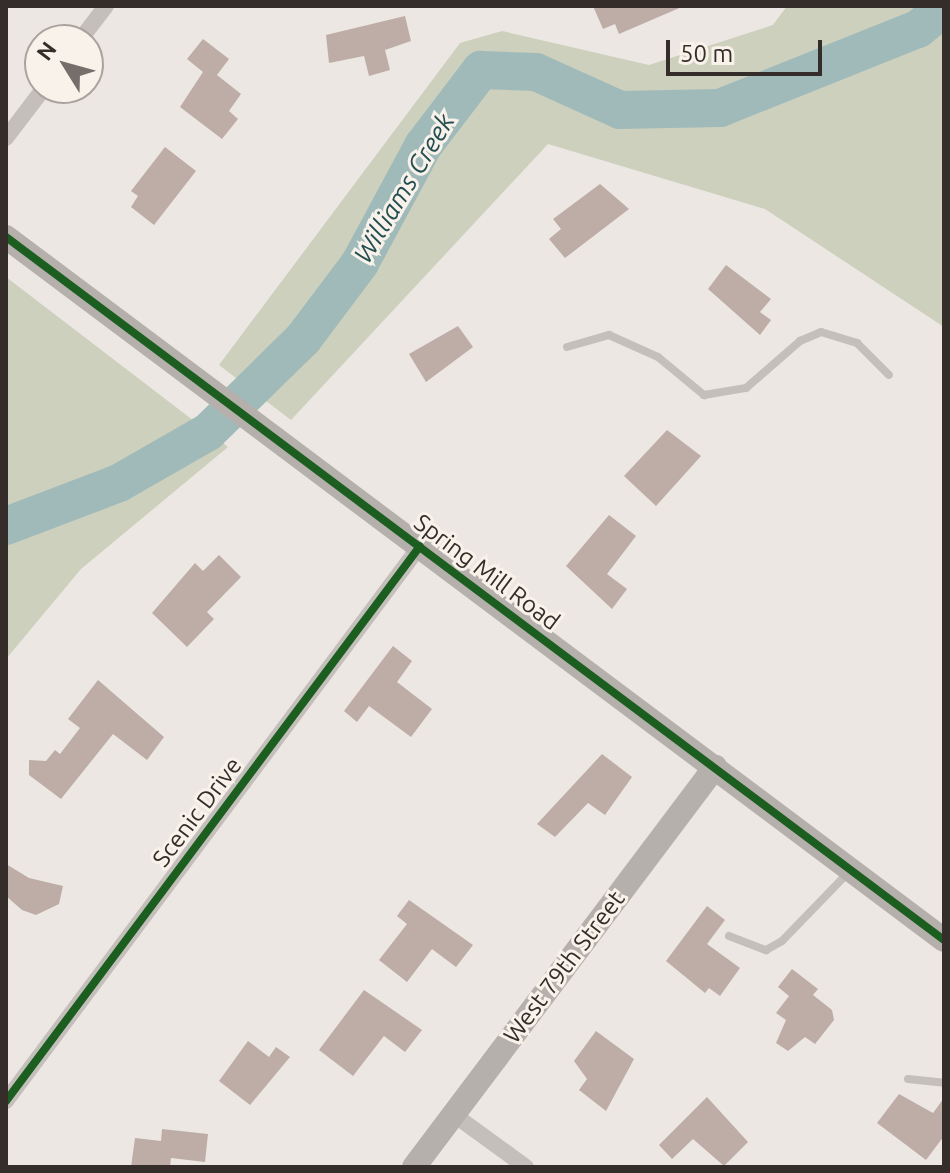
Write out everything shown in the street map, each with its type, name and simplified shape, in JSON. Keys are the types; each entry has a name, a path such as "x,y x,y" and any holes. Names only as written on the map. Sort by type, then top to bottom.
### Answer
{"street":[{"path":"92,24 106,6"},
{"path":"6,138 32,104"},
{"name":"Spring Mill Road","path":"6,237 944,940"},
{"name":"Scenic Drive","path":"6,1101 420,546"},
{"name":"West 79th Street","path":"414,1167 715,767"},
{"path":"453,1114 526,1167"}],"lane":[{"path":"567,347 609,335 658,357 704,395 746,388 800,341 821,332 857,343 889,375"},
{"path":"729,936 766,950 782,941 851,870"},
{"path":"908,1079 944,1083"}],"green space":[{"path":"787,6 944,6 944,327 765,209 548,144 291,420 219,365 460,43 502,31 649,65 773,25"},
{"path":"6,277 228,447 81,569 6,659"}],"building":[{"path":"593,6 684,6 619,34 615,24 603,29"},
{"path":"405,16 411,41 385,50 390,70 369,76 364,56 329,63 326,35"},
{"path":"203,39 229,59 217,75 241,94 229,111 238,119 222,139 180,107 203,72 187,59"},
{"path":"165,147 196,171 154,225 131,207 138,196 131,191"},
{"path":"600,184 629,209 565,258 549,239 561,229 553,219"},
{"path":"726,265 771,299 760,312 771,320 760,335 708,289"},
{"path":"458,326 473,347 426,382 409,354"},
{"path":"667,430 701,456 656,506 624,476"},
{"path":"609,515 636,536 607,574 627,589 612,609 566,566"},
{"path":"219,555 241,577 207,612 214,619 187,647 152,613 195,563 203,571"},
{"path":"393,646 412,661 397,682 432,709 411,737 369,706 357,722 344,711"},
{"path":"98,680 164,737 147,760 113,734 61,799 29,775 29,760 46,761 55,750 60,754 80,728 68,719"},
{"path":"602,754 632,777 605,815 588,803 555,837 537,824"},
{"path":"6,864 29,878 63,886 59,904 36,915 22,910 6,896"},
{"path":"409,900 473,945 456,967 432,949 407,982 379,960 407,924 397,916"},
{"path":"707,906 725,920 707,944 740,968 720,996 709,988 705,993 666,961"},
{"path":"792,969 818,989 813,995 832,1010 834,1020 815,1044 805,1037 788,1051 776,1043 786,1020 776,1013 789,996 778,987"},
{"path":"364,990 422,1030 405,1052 384,1036 353,1076 319,1050"},
{"path":"596,1031 634,1059 606,1111 579,1090 587,1079 574,1061"},
{"path":"248,1041 269,1057 276,1047 290,1057 250,1105 219,1081"},
{"path":"899,1094 933,1113 944,1098 944,1136 926,1160 877,1123"},
{"path":"707,1097 748,1142 724,1166 693,1139 672,1159 659,1145"},
{"path":"162,1129 208,1134 205,1162 171,1158 170,1167 131,1167 135,1138 161,1141"}],"waterway":[{"name":"Williams Creek","path":"6,526 119,483 208,432 303,339 360,263 423,146 481,70 536,72 620,110 720,108 918,29 944,8"}],"cycle path":[{"path":"6,237 944,940"},
{"path":"6,1101 420,546"}]}
